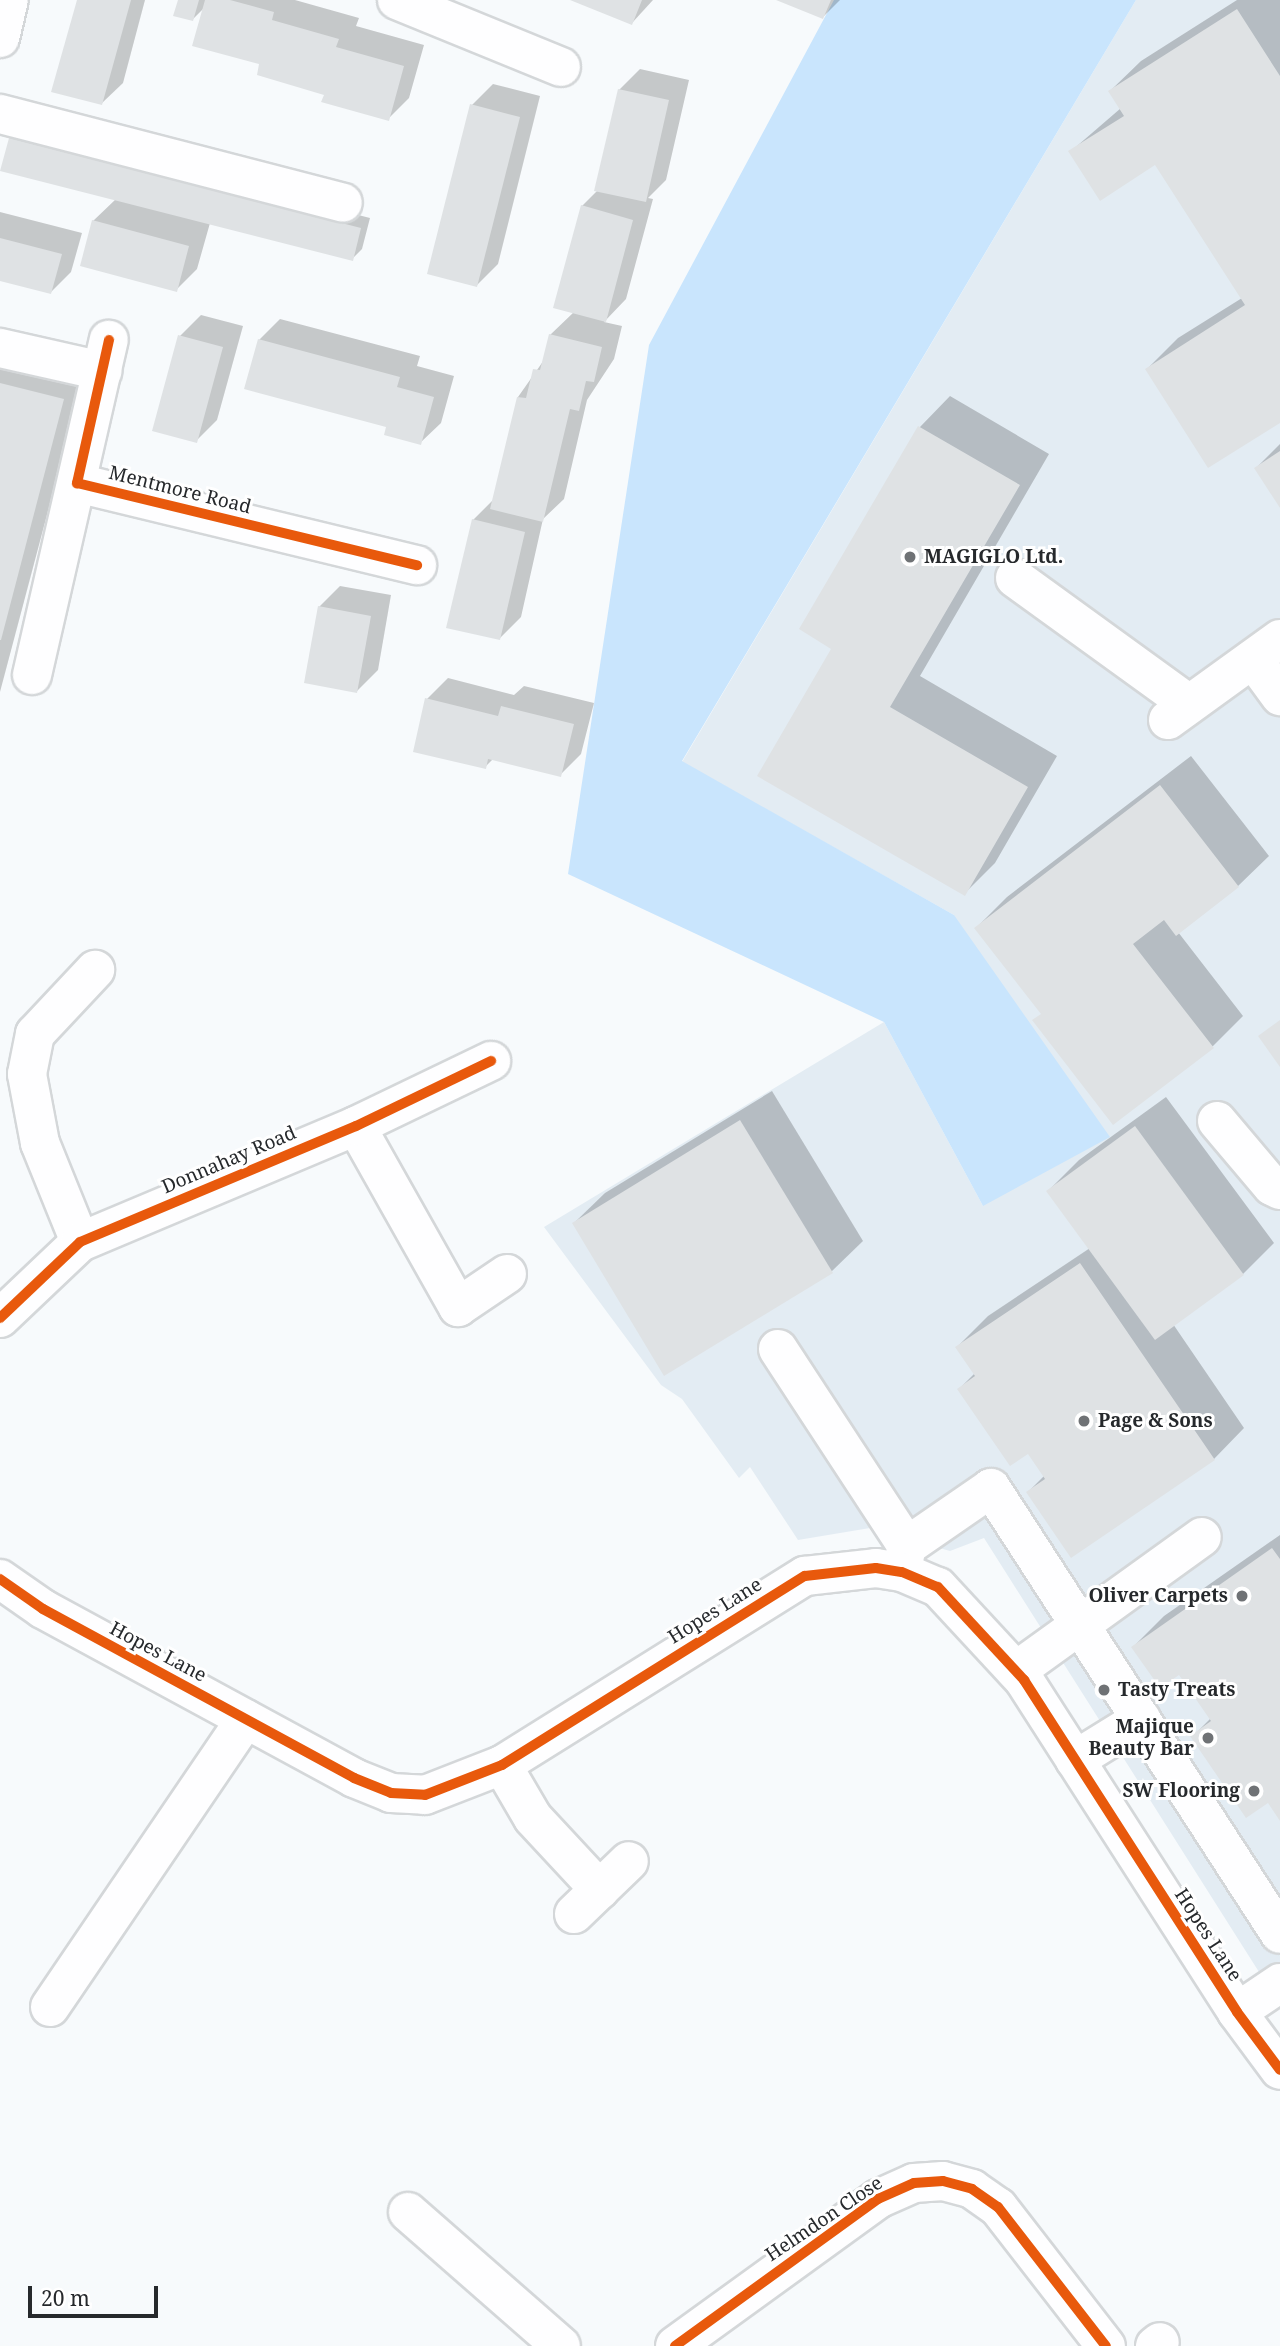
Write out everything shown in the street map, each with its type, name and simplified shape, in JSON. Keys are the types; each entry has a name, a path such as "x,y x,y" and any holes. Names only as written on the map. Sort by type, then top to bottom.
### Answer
{"street":[{"path":"0,38 9,0"},
{"path":"397,0 561,67"},
{"path":"0,114 343,203"},
{"path":"0,348 106,356 32,676"},
{"name":"Mentmore Road","path":"77,483 417,565"},
{"path":"1015,578 1178,712 1266,649 1280,696"},
{"path":"80,1242 13,1074 35,1034 95,970"},
{"name":"Donnahay Road","path":"0,1318 80,1242 356,1126 491,1061"},
{"path":"1217,1121 1280,1190"},
{"path":"356,1126 458,1307 507,1274"},
{"path":"778,1349 904,1559 991,1488 1280,1934"},
{"path":"1016,1671 1078,1622 1202,1536"},
{"name":"Hopes Lane","path":"0,1579 43,1609 246,1719 391,1793 425,1795 502,1765 805,1576 876,1568 904,1559 938,1587 1016,1671 1237,2012 1280,2070"},
{"path":"50,2007 246,1719"},
{"path":"1075,1760 1141,1719"},
{"path":"502,1765 587,1902 629,1861"},
{"path":"1237,2012 1280,1983"},
{"name":"Helmdon Close","path":"675,2346 878,2199 914,2183 943,2181 972,2189 998,2207 1106,2346"},
{"path":"408,2212 561,2346"}],"shaded area":[{"path":"834,0 1136,0 682,761 954,915 1110,1137 983,1206 884,1022 568,874 649,345"},
{"path":"1136,0 1280,0 1280,2005 984,1538 950,1551 870,1528 798,1540 750,1467 739,1478 682,1399 661,1385 544,1227 884,1022 983,1206 954,915 682,762"}],"building":[{"path":"77,0 131,0 102,105 51,92"},
{"path":"178,0 199,0 193,21 173,16"},
{"path":"205,0 230,0 274,12 272,20 339,39 336,47 404,66 389,121 321,102 324,95 257,75 259,64 192,46"},
{"path":"570,0 642,0 632,25"},
{"path":"776,0 831,0 823,19"},
{"path":"1237,9 1280,76 1280,423 1208,468 1145,369 1245,305 1155,165 1100,201 1068,151 1124,116 1108,91"},
{"path":"618,89 669,100 646,202 594,191"},
{"path":"470,104 520,117 477,287 427,274"},
{"path":"9,138 361,228 353,261 0,171"},
{"path":"581,205 633,220 606,322 553,308"},
{"path":"92,220 189,246 177,292 80,266"},
{"path":"0,238 62,254 51,294 0,281"},
{"path":"549,334 602,347 594,382 586,381 579,411 570,409 543,522 490,509 517,397 526,398 533,369 540,370"},
{"path":"178,335 223,347 197,443 152,431"},
{"path":"258,339 400,377 397,387 434,397 421,445 384,435 386,427 244,389"},
{"path":"0,383 64,399 1,640 0,640"},
{"path":"918,426 1020,485 890,707 1028,787 965,896 757,776 831,649 799,629"},
{"path":"1280,451 1280,508 1254,468"},
{"path":"472,519 525,532 500,640 446,628"},
{"path":"318,606 371,616 357,693 304,683"},
{"path":"425,698 498,716 501,706 574,724 561,777 488,759 486,769 413,752"},
{"path":"1160,785 1239,887 1176,936 1164,920 1133,944 1214,1048 1113,1125 1032,1020 1041,1014 974,928"},
{"path":"1280,1020 1280,1067 1258,1036"},
{"path":"740,1120 833,1273 664,1376 572,1223"},
{"path":"1135,1126 1244,1275 1155,1340 1046,1191"},
{"name":"Page & Sons","path":"1080,1263 1215,1460 1071,1558 1026,1492 1045,1479 1028,1454 1010,1466 957,1389 975,1376 955,1347"},
{"path":"1272,1548 1280,1559 1280,1821 1268,1803 1246,1818 1190,1736 1211,1721 1179,1675 1160,1688 1131,1647"}],"cycle path":[{"path":"109,340 77,483 417,565"},
{"path":"0,1318 80,1242 356,1126 491,1061"},
{"path":"0,1579 43,1609 354,1778 391,1793 425,1795 502,1765 805,1576 876,1568 902,1572 938,1587 1024,1680 1237,2012 1280,2070"},
{"path":"675,2346 878,2199 914,2183 943,2181 972,2189 998,2207 1106,2346"}],"place":[{"name":"MAGIGLO Ltd.","path":"910,557"},
{"name":"Page & Sons","path":"1084,1421"},
{"name":"Oliver Carpets","path":"1242,1596"},
{"name":"Tasty Treats","path":"1104,1690"},
{"name":"Majique Beauty Bar","path":"1208,1738"},
{"name":"SW Flooring","path":"1254,1791"}]}
